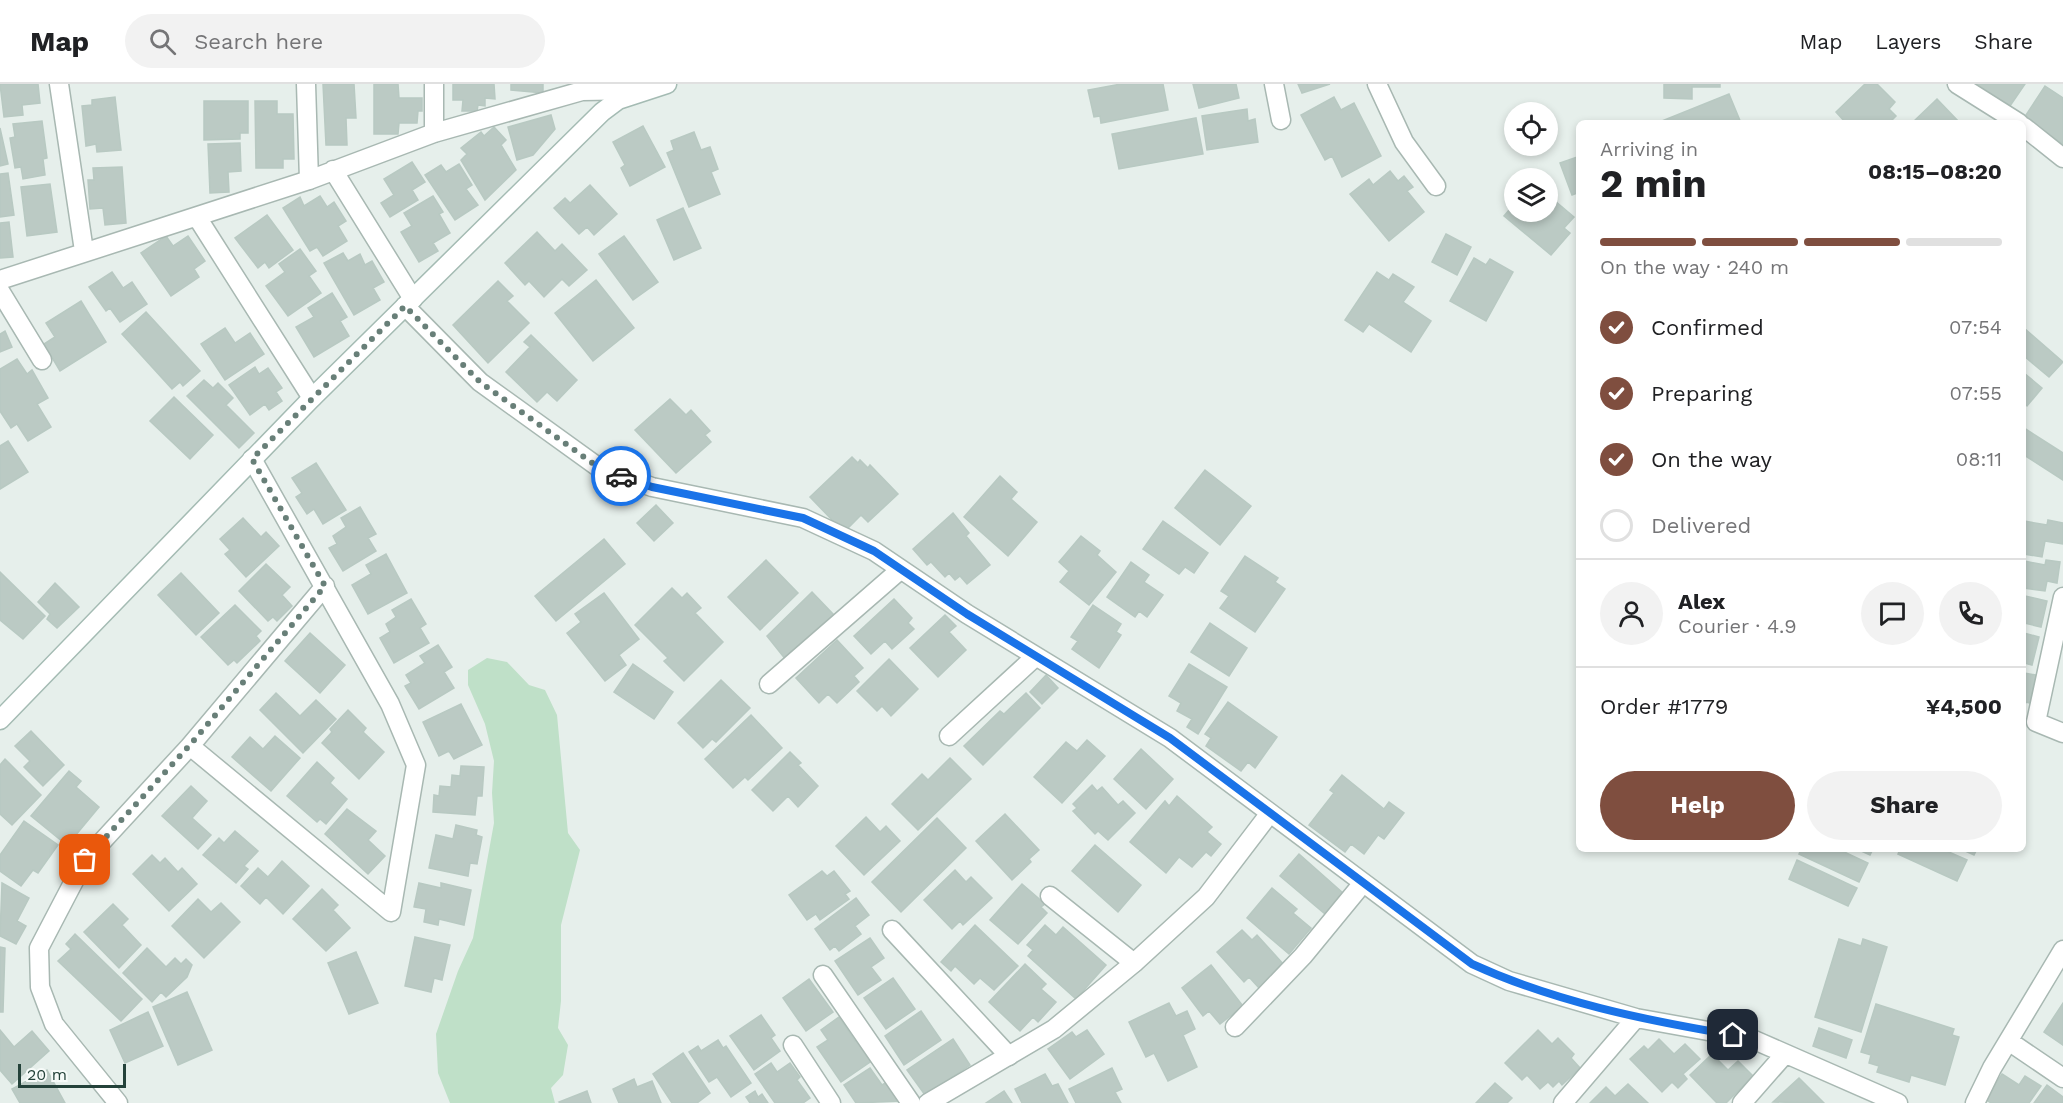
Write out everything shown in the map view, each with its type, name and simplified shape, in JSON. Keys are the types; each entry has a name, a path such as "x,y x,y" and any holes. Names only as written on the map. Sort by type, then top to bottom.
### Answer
{"street":[{"path":"59,84 84,251"},
{"path":"306,84 309,180"},
{"path":"434,84 434,133"},
{"path":"0,720 312,398 602,112 618,100 667,84"},
{"path":"1274,84 1281,120"},
{"path":"1377,84 1404,142 1436,186"},
{"path":"1957,84 2011,120"},
{"path":"0,280 309,180 434,133 563,90 643,90"},
{"path":"2026,130 2063,158"},
{"path":"333,170 409,302 480,382 598,467 652,487 803,518 874,551 1035,657 1170,738 1472,964 1509,981 1636,1018 1752,1039 1785,1054 1807,1060 1898,1103"},
{"path":"197,217 312,398"},
{"path":"0,291 42,360"},
{"path":"189,746 392,912 416,765 390,704 252,459"},
{"path":"769,684 900,570"},
{"path":"118,1103 54,1024 40,987 39,948 85,860 189,746 325,586"},
{"path":"2063,597 2036,722 2063,733"},
{"path":"949,736 1035,657"},
{"path":"928,1103 1054,1029 1134,963 1206,897 1270,813"},
{"path":"1235,1027 1302,956 1363,883"},
{"path":"1050,896 1134,963"},
{"path":"892,930 1009,1056"},
{"path":"1976,1103 1992,1068 2010,1042 2063,951"},
{"path":"823,975 911,1103"},
{"path":"1563,1103 1636,1018"},
{"path":"2010,1042 2063,1078"},
{"path":"793,1045 831,1103"},
{"path":"1742,1103 1785,1054"}],"green space":[{"path":"487,658 507,662 529,685 545,690 557,715 568,833 580,850 561,925 561,1001 558,1028 568,1045 563,1075 551,1088 555,1103 450,1103 438,1073 436,1034 458,971 473,938 494,823 492,793 494,761 485,724 468,685 468,670"}],"building":[{"path":"0,84 38,84 40,103 22,105 23,115 4,117"},
{"path":"323,84 354,84 356,118 346,118 347,145 326,145"},
{"path":"374,84 398,84 399,98 422,98 422,111 418,111 417,123 399,123 398,134 374,134"},
{"path":"453,84 494,84 495,99 485,98 485,106 478,105 477,111 462,111 463,100 453,100"},
{"path":"511,84 543,84 543,93 511,90"},
{"path":"1121,84 1163,84 1168,110 1101,123 1100,116 1094,117 1088,90"},
{"path":"1193,84 1236,84 1239,98 1199,108"},
{"path":"1298,84 1330,84 1302,93"},
{"path":"1664,84 1720,84 1720,87 1692,87 1692,99 1664,98"},
{"path":"1865,84 1877,84 1895,102 1889,109 1896,116 1892,120 1843,120 1836,112"},
{"path":"1976,84 2025,84 2010,106"},
{"path":"2045,86 2063,98 2063,144 2024,118"},
{"path":"1729,94 1740,120 1664,120"},
{"path":"115,97 121,150 97,152 96,144 86,146 82,106 92,105 92,100"},
{"path":"1334,97 1341,110 1354,103 1381,156 1342,177 1332,156 1325,160 1301,115"},
{"path":"1937,99 1957,120 1915,120"},
{"path":"204,101 248,101 248,133 240,133 240,139 204,140"},
{"path":"255,101 277,101 277,114 293,114 294,159 283,159 283,168 256,168"},
{"path":"1247,109 1248,121 1255,119 1258,142 1207,150 1202,116"},
{"path":"551,115 555,129 533,155 517,160 508,127"},
{"path":"1196,118 1203,154 1119,169 1112,134"},
{"path":"42,121 47,158 43,159 45,175 23,179 21,167 15,168 10,138 15,137 13,124"},
{"path":"643,126 665,167 630,186 621,168 625,165 613,142"},
{"path":"494,127 506,140 501,145 516,170 485,200 461,160 467,154 461,148 481,132 484,136"},
{"path":"0,128 8,164 0,166"},
{"path":"694,132 701,150 710,147 718,169 711,172 720,194 689,207 667,153 674,150 671,141"},
{"path":"240,143 241,171 228,172 229,192 210,193 208,144"},
{"path":"1576,157 1576,194 1572,195 1560,163"},
{"path":"412,162 425,182 412,190 418,200 390,217 381,203 394,195 384,179"},
{"path":"459,164 472,185 466,189 478,205 455,220 425,175 441,165 446,172"},
{"path":"122,167 126,223 105,225 103,208 90,209 88,180 94,180 93,168"},
{"path":"1390,171 1398,181 1404,176 1413,187 1407,191 1424,212 1389,241 1350,194 1369,179 1373,185"},
{"path":"8,173 14,215 0,217 0,174"},
{"path":"50,184 57,232 27,236 21,187"},
{"path":"590,185 617,214 594,235 587,227 579,234 554,208 565,198 570,203"},
{"path":"320,196 327,207 334,202 346,221 338,226 347,241 323,256 317,247 310,251 283,208 300,197 304,206"},
{"path":"433,196 443,212 439,214 450,233 433,243 438,251 419,262 401,232 412,226 404,213"},
{"path":"1558,203 1574,217 1564,228 1570,233 1551,255 1511,222 1558,222"},
{"path":"683,208 701,248 674,260 657,220"},
{"path":"267,215 293,250 269,268 265,262 258,268 235,238"},
{"path":"9,222 13,257 0,258 0,223"},
{"path":"537,232 555,251 562,244 587,270 569,286 562,279 544,297 529,281 525,285 505,263"},
{"path":"1446,234 1471,247 1457,275 1432,262"},
{"path":"166,236 173,246 188,236 205,261 194,269 199,277 171,296 141,253"},
{"path":"624,236 658,282 633,300 599,254"},
{"path":"300,249 316,271 309,276 321,293 288,316 266,286 285,272 279,264"},
{"path":"343,253 348,261 360,254 365,265 372,261 384,282 373,288 380,300 354,315 324,263"},
{"path":"1474,258 1486,265 1490,259 1513,272 1486,321 1450,301"},
{"path":"112,272 123,288 132,282 147,304 120,322 110,308 106,311 89,287"},
{"path":"1377,272 1389,280 1393,274 1414,287 1403,302 1431,321 1411,352 1369,324 1363,332 1345,320"},
{"path":"596,280 634,328 593,361 555,313"},
{"path":"498,281 513,296 507,301 529,323 488,363 453,325"},
{"path":"332,293 347,317 340,321 349,336 314,357 296,327 314,317 308,308"},
{"path":"81,301 106,342 60,371 44,344 55,337 46,323"},
{"path":"146,312 200,371 183,386 180,382 172,389 122,334"},
{"path":"225,328 235,343 250,333 264,354 225,380 201,344"},
{"path":"2026,330 2063,362 2049,377 2026,358"},
{"path":"5,331 12,347 0,352 0,334"},
{"path":"531,335 577,380 557,401 547,392 537,402 506,372 530,347 524,342"},
{"path":"17,359 27,374 32,370 48,398 37,404 51,427 28,441 17,424 11,428 0,411 0,369"},
{"path":"255,367 259,374 268,368 282,388 276,392 282,401 269,410 265,404 250,415 229,385"},
{"path":"2026,375 2042,388 2026,405"},
{"path":"204,380 213,388 218,383 233,398 226,405 254,433 239,448 187,396"},
{"path":"174,397 213,435 190,459 150,421"},
{"path":"670,399 686,415 691,410 710,431 705,435 711,442 676,473 635,430"},
{"path":"2026,429 2063,453 2063,480 2026,456"},
{"path":"8,441 28,472 0,489 0,446"},
{"path":"852,457 858,463 860,460 868,468 870,465 898,494 868,522 861,515 848,528 833,521 810,497"},
{"path":"316,463 346,510 323,524 314,509 307,514 296,497 302,493 292,478"},
{"path":"1205,470 1251,506 1220,545 1175,508"},
{"path":"1000,476 1017,492 1011,499 1037,522 1008,556 964,517"},
{"path":"656,505 673,523 654,541 637,523"},
{"path":"360,507 376,534 368,538 376,551 343,571 329,548 337,544 333,536 346,527 341,518"},
{"path":"953,513 969,533 966,536 990,565 967,584 960,576 955,580 949,573 945,577 931,562 927,565 913,549"},
{"path":"243,518 261,537 266,532 279,546 246,577 225,554 230,550 220,539"},
{"path":"2048,520 2063,523 2063,544 2045,541 2042,557 2026,554 2026,521 2047,525"},
{"path":"1163,521 1208,553 1194,573 1185,567 1179,574 1143,549"},
{"path":"1081,536 1100,551 1097,555 1116,572 1089,605 1060,582 1069,571 1059,562"},
{"path":"604,539 625,564 556,621 535,596"},
{"path":"386,554 407,593 368,614 352,585 371,574 366,565"},
{"path":"1245,556 1278,578 1275,582 1285,589 1255,632 1220,608 1229,596 1221,591"},
{"path":"766,560 798,593 760,630 728,597"},
{"path":"2046,560 2060,562 2057,583 2047,581 2045,591 2026,588 2026,561 2045,565"},
{"path":"1131,562 1149,575 1144,582 1163,595 1147,617 1139,611 1135,617 1107,597"},
{"path":"266,564 290,587 282,595 292,606 277,621 273,617 268,621 239,591"},
{"path":"0,572 45,616 23,639 0,620"},
{"path":"181,573 219,613 196,635 158,595"},
{"path":"55,583 79,607 57,628 47,619 50,614 38,602"},
{"path":"672,588 682,598 687,593 701,608 695,613 723,642 684,681 664,661 668,658 635,625"},
{"path":"812,592 834,615 786,660 767,636"},
{"path":"604,593 639,639 619,655 626,665 605,681 567,633 581,622 575,614"},
{"path":"2026,596 2047,601 2041,627 2026,623"},
{"path":"411,599 426,624 420,628 429,643 394,663 380,638 390,632 386,624 396,617 392,610"},
{"path":"894,599 912,618 908,623 914,629 892,649 885,641 871,654 854,636"},
{"path":"235,605 261,631 256,636 260,641 237,663 234,660 228,665 201,637"},
{"path":"1093,605 1121,624 1116,632 1121,635 1099,668 1072,649 1078,641 1071,637"},
{"path":"945,615 956,626 949,632 966,650 938,677 910,648"},
{"path":"1210,623 1247,648 1229,676 1191,652"},
{"path":"310,633 345,665 320,693 285,661"},
{"path":"2026,634 2039,637 2032,665 2026,664"},
{"path":"837,640 863,668 854,676 859,682 837,703 828,694 819,703 796,678"},
{"path":"438,645 452,667 444,672 454,688 419,709 405,686 411,683 406,675 425,663 420,656"},
{"path":"889,659 918,689 891,716 882,706 877,711 857,691"},
{"path":"633,664 673,692 654,719 614,692"},
{"path":"1189,664 1227,687 1198,734 1187,727 1192,719 1177,711 1181,703 1169,696"},
{"path":"2026,673 2036,675 2030,703 2026,702"},
{"path":"1046,675 1058,688 1042,704 1030,692"},
{"path":"721,680 750,708 716,742 712,739 703,748 678,723"},
{"path":"276,693 300,716 316,700 336,719 303,753 260,710"},
{"path":"1026,693 1040,708 983,765 964,746 1000,711 1004,714"},
{"path":"1228,702 1277,737 1255,768 1248,762 1241,771 1206,746 1211,738 1205,734"},
{"path":"461,704 482,745 454,759 449,751 439,756 423,722"},
{"path":"348,710 366,728 363,732 384,752 359,779 322,743 332,732 330,729"},
{"path":"751,715 782,748 748,780 745,777 733,788 705,759"},
{"path":"31,731 64,765 43,786 24,767 30,761 15,746"},
{"path":"275,736 300,758 271,791 232,757 250,737 263,749"},
{"path":"1087,740 1105,756 1062,803 1034,777 1066,742 1077,751"},
{"path":"1141,749 1173,779 1146,809 1114,779"},
{"path":"790,752 801,763 798,765 818,786 798,807 788,796 773,811 752,790"},
{"path":"950,758 971,779 918,830 892,804 922,774 928,780"},
{"path":"5,759 41,795 12,825 0,814 0,765"},
{"path":"317,762 334,778 330,783 347,799 326,824 320,819 317,822 287,796"},
{"path":"461,766 484,767 482,796 477,796 475,815 433,812 434,795 439,796 440,786 451,787 452,775 460,776"},
{"path":"69,771 81,781 76,787 99,807 75,836 71,833 63,842 31,816"},
{"path":"1342,775 1384,809 1389,802 1404,813 1384,839 1378,835 1364,854 1351,844 1345,852 1309,825 1334,793 1330,790"},
{"path":"1092,785 1097,791 1102,787 1118,805 1123,801 1135,813 1108,840 1098,831 1095,834 1073,811 1077,808 1073,804"},
{"path":"191,786 207,801 192,818 211,835 198,849 162,816"},
{"path":"1177,796 1212,827 1207,832 1221,844 1211,856 1206,852 1192,867 1179,857 1166,873 1130,842 1165,801 1169,806"},
{"path":"347,809 376,831 368,840 385,856 368,874 325,834"},
{"path":"1005,814 1039,850 1029,859 1031,862 1012,880 976,841"},
{"path":"866,817 880,832 886,826 900,841 864,875 836,846"},
{"path":"937,818 966,848 901,912 872,882"},
{"path":"24,821 58,845 38,873 33,870 21,886 0,871 0,855"},
{"path":"456,825 477,830 476,835 482,837 477,864 470,863 468,876 429,868 436,835 453,839"},
{"path":"235,831 258,851 244,866 248,869 236,883 203,855 219,838 224,843"},
{"path":"1095,845 1141,885 1118,912 1072,871"},
{"path":"1800,852 1844,852 1868,863 1859,882 1799,854"},
{"path":"1899,852 1949,852 1967,860 1957,881 1898,854"},
{"path":"1299,854 1343,893 1325,914 1280,876"},
{"path":"152,855 160,863 165,858 178,872 182,868 197,884 169,911 133,874"},
{"path":"1797,860 1857,888 1848,906 1789,879"},
{"path":"282,861 309,886 283,914 266,897 260,904 241,886 258,868 268,877"},
{"path":"955,870 966,882 971,877 992,898 963,925 960,921 952,929 924,900"},
{"path":"822,871 827,876 834,871 850,891 845,894 849,899 820,920 816,914 807,920 789,895"},
{"path":"2,883 29,898 17,921 26,926 16,944 0,936"},
{"path":"419,883 441,888 441,883 471,890 464,925 439,919 438,925 424,922 426,909 414,907"},
{"path":"1022,884 1045,904 1041,907 1047,913 1018,944 990,920"},
{"path":"1272,888 1297,909 1293,913 1311,928 1289,954 1247,918"},
{"path":"322,889 338,905 333,910 350,928 326,951 293,919"},
{"path":"856,898 869,915 855,926 861,934 839,951 835,946 830,950 815,929"},
{"path":"198,899 211,912 221,903 240,922 204,958 172,926"},
{"path":"113,904 128,919 122,925 141,945 119,968 84,932"},
{"path":"975,925 1018,966 994,990 980,978 974,984 955,966 951,971 941,962"},
{"path":"1045,925 1056,935 1063,927 1106,965 1076,999 1028,956 1033,950 1027,945"},
{"path":"1242,930 1252,940 1257,935 1284,965 1259,988 1249,977 1244,982 1217,952"},
{"path":"75,934 142,999 121,1021 58,961 71,949 66,944"},
{"path":"415,937 450,945 442,980 434,978 431,992 405,986"},
{"path":"870,938 884,958 871,967 881,980 858,995 835,961"},
{"path":"1839,939 1861,946 1863,939 1887,947 1861,1032 1815,1017"},
{"path":"0,947 5,948 3,1012 0,1012"},
{"path":"147,948 166,967 175,958 181,964 186,959 192,965 187,977 166,997 161,992 152,1002 123,973"},
{"path":"356,952 378,1003 349,1014 328,963"},
{"path":"1025,964 1046,984 1041,989 1056,1002 1038,1022 1033,1017 1020,1031 989,1002"},
{"path":"1211,965 1243,1006 1220,1024 1209,1011 1203,1016 1182,988"},
{"path":"893,978 915,1009 886,1029 864,998"},
{"path":"809,979 833,1012 806,1031 783,998"},
{"path":"187,992 212,1050 178,1065 153,1007"},
{"path":"1169,1003 1176,1016 1187,1011 1195,1029 1183,1035 1197,1067 1168,1081 1154,1053 1146,1057 1129,1022"},
{"path":"2063,1003 2063,1045 2044,1032"},
{"path":"1876,1004 1954,1029 1952,1035 1959,1037 1945,1085 1911,1075 1909,1082 1877,1072 1879,1066 1869,1063 1871,1055 1861,1052"},
{"path":"921,1011 941,1040 904,1065 885,1036"},
{"path":"148,1012 163,1046 125,1063 110,1030"},
{"path":"761,1015 775,1035 771,1038 780,1051 754,1070 730,1036"},
{"path":"839,1017 855,1041 859,1038 873,1060 841,1082 817,1047 828,1040 821,1030"},
{"path":"1819,1028 1852,1040 1846,1058 1813,1046"},
{"path":"0,1030 14,1047 32,1031 49,1051 12,1084 0,1070"},
{"path":"1087,1030 1104,1054 1070,1079 1048,1049 1072,1032 1076,1037"},
{"path":"1538,1030 1552,1044 1558,1038 1574,1054 1571,1058 1580,1068 1562,1085 1559,1081 1553,1087 1548,1082 1540,1089 1527,1075 1522,1080 1505,1063"},
{"path":"953,1039 970,1065 925,1095 907,1070"},
{"path":"1659,1039 1674,1054 1685,1044 1700,1059 1683,1074 1687,1079 1678,1088 1672,1082 1662,1092 1630,1059 1644,1046 1648,1050"},
{"path":"718,1040 723,1048 726,1046 751,1083 731,1097 717,1077 709,1082 689,1052 698,1046 701,1051"},
{"path":"683,1053 710,1093 697,1103 672,1103 653,1074"},
{"path":"1712,1054 1728,1070 1738,1061 1753,1076 1726,1103 1717,1103 1690,1075"},
{"path":"771,1063 777,1072 790,1063 800,1077 797,1080 810,1098 803,1103 775,1103 755,1074"},
{"path":"870,1068 882,1085 887,1082 900,1101 856,1103 844,1085"},
{"path":"1112,1068 1122,1089 1115,1092 1121,1103 1076,1103 1069,1089"},
{"path":"47,1070 65,1103 20,1103 12,1089"},
{"path":"1045,1074 1052,1086 1058,1084 1068,1103 1022,1103 1015,1089"},
{"path":"2002,1074 2019,1085 2025,1076 2041,1086 2029,1103 1991,1103 1985,1099"},
{"path":"1799,1078 1824,1103 1773,1102"},
{"path":"634,1079 637,1087 652,1081 661,1103 619,1103 613,1089"},
{"path":"1495,1083 1512,1098 1507,1103 1476,1103"},
{"path":"1628,1084 1648,1103 1590,1103 1606,1087 1615,1096"},
{"path":"2047,1085 2063,1097 2063,1103 2034,1103"},
{"path":"587,1091 591,1103 559,1102"},
{"path":"755,1091 758,1097 762,1094 768,1103 750,1103 746,1097"},
{"path":"1004,1091 1012,1103 986,1103"}],"way so far":[{"path":"85,860 189,746 325,586 252,459 405,306 480,382 598,467 621,476"}],"route":[{"path":"621,476 652,487 803,518 874,551 1061,674 1170,738 1472,964 1509,981 1636,1018 1733,1035"}]}
